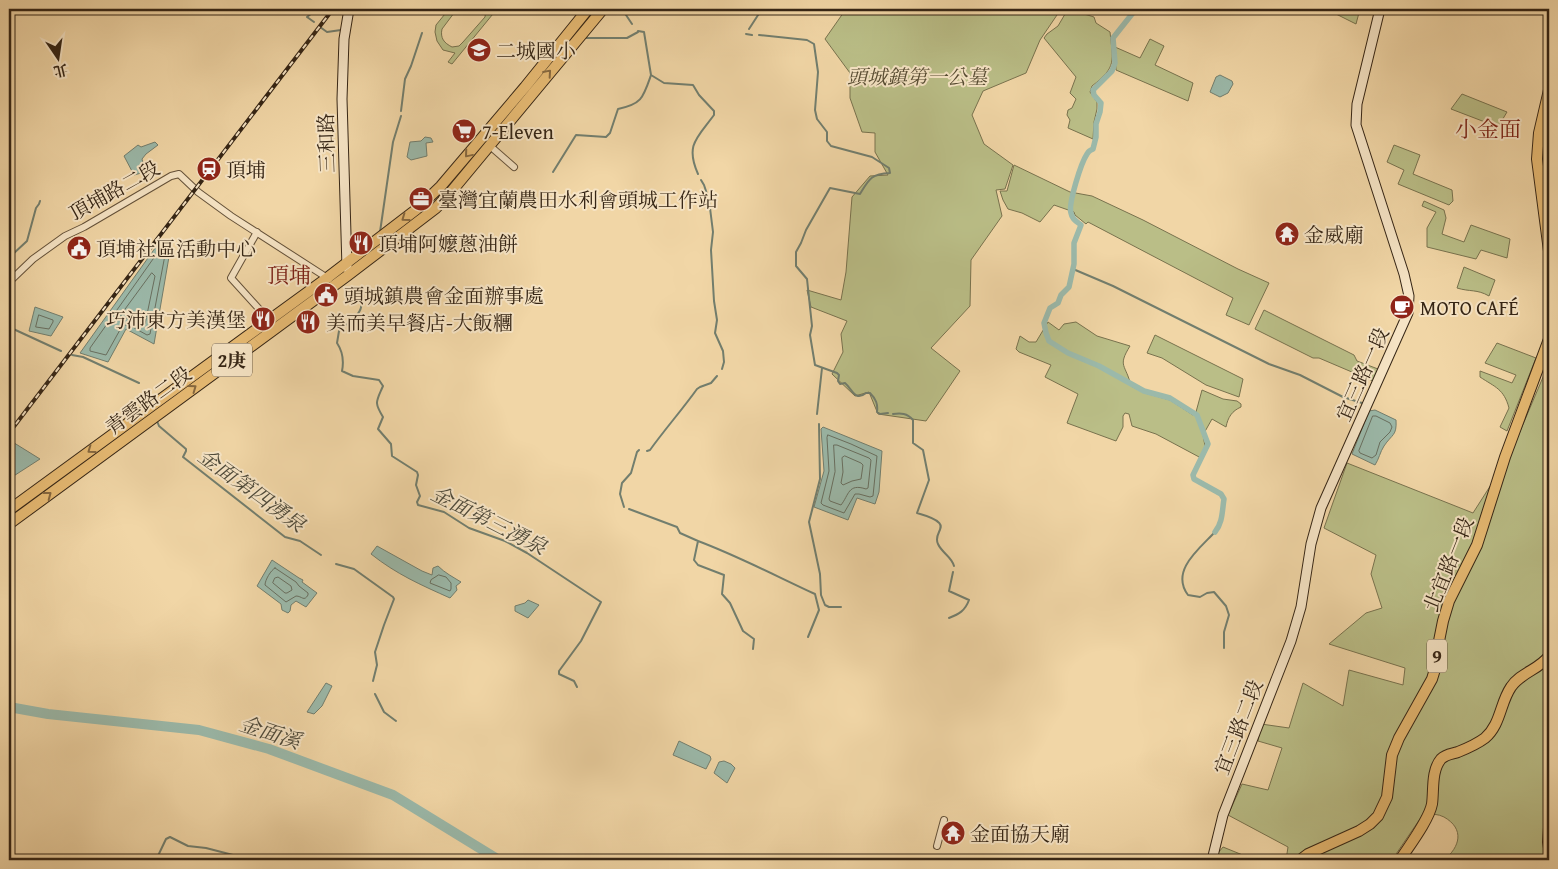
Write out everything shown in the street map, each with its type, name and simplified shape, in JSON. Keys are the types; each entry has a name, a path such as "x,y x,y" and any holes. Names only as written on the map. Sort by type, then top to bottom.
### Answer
{"main road":[{"name":"青雲路二段","path":"9,510 326,278 417,209 441,186 526,88 588,9"},
{"name":"青雲路二段","path":"9,524 337,284 436,208 490,146 526,88 603,9"},
{"path":"1549,90 1538,133 1537,159 1549,251"},
{"path":"1549,116 1543,142 1542,158 1549,212"},
{"name":"北宜路一段","path":"1300,860 1308,854 1360,831 1378,816 1387,797 1392,755 1399,738 1432,680 1449,601 1477,545 1505,457 1549,339"},
{"name":"北宜路一段","path":"1523,408 1530,398 1549,357"},
{"path":"1400,860 1430,811 1434,776 1441,759 1477,744 1490,733 1495,726 1510,687 1549,656"},
{"path":"1549,828 1549,848"}],"street":[{"name":"三和路","path":"347,276 342,99 344,39 349,9"},
{"name":"宜三路一段","path":"1301,607 1311,544 1321,508 1408,313 1409,296 1404,274 1356,125 1357,104 1380,9"},
{"path":"490,146 514,166"},
{"name":"頂埔路二段","path":"9,282 33,259 65,236 84,227 170,176 179,174 198,192 231,216 337,284"},
{"path":"257,232 231,278 269,320"},
{"name":"宜三路二段","path":"1212,860 1222,814 1291,641 1301,607"},
{"path":"937,846 944,820"}],"green space":[{"path":"449,9 457,9 442,29 442,38 452,47 459,46 463,42 485,17 486,9 497,9 452,64 448,62 455,53 443,50 437,41 435,32 436,25"},
{"name":"頭城鎮第一公墓","path":"846,9 1056,9 1057,15 1040,40 1026,73 983,91 972,115 984,144 1013,165 1005,189 996,190 1002,216 971,260 970,306 931,348 960,371 926,421 878,414 869,392 855,396 832,374 843,352 841,334 847,321 811,307 807,290 841,300 846,272 852,197 870,176 888,175 875,152 875,133 862,132 850,98 850,73 825,39"},
{"path":"1068,9 1094,17 1096,23 1110,32 1112,63 1106,74 1092,86 1090,92 1097,102 1093,139 1068,128 1070,120 1067,115 1068,110 1072,108 1076,99 1070,93 1076,77 1044,38 1058,26"},
{"path":"1329,9 1360,9 1356,24"},
{"path":"1150,39 1164,46 1155,65 1193,83 1188,101 1116,70 1115,47 1140,58"},
{"path":"1462,94 1507,112 1498,127 1451,109"},
{"path":"1394,145 1420,155 1413,174 1452,190 1453,201 1449,205 1398,184 1404,170 1387,162"},
{"path":"1014,165 1070,192 1092,196 1269,283 1249,325 1226,315 1233,298 1088,222 1086,224 1074,212 1054,205 1040,222 1022,213 1008,209 1000,191 1007,191"},
{"path":"1424,201 1444,210 1446,218 1442,234 1464,242 1471,225 1510,239 1507,258 1481,250 1476,259 1427,247 1427,228 1436,212 1422,206"},
{"path":"1464,267 1495,280 1489,296 1481,292 1457,288"},
{"path":"1264,310 1354,355 1357,361 1378,369 1373,381 1319,358 1313,358 1255,329"},
{"path":"1048,322 1059,330 1064,324 1076,322 1097,336 1130,346 1123,362 1131,386 1145,393 1170,400 1193,415 1196,412 1202,390 1223,399 1237,401 1241,404 1241,407 1231,415 1226,427 1212,419 1203,435 1205,446 1201,458 1156,434 1132,426 1129,414 1125,413 1123,416 1123,427 1116,441 1067,423 1078,394 1045,377 1051,365 1016,349 1020,336 1029,342 1036,342"},
{"path":"1155,335 1243,379 1239,397 1206,385 1162,358 1147,353"},
{"path":"1497,343 1536,358 1507,431 1500,427 1509,408 1502,392 1480,377 1480,371 1512,383 1516,375 1485,363"},
{"path":"1549,363 1549,860 1444,860 1457,844 1458,838 1455,827 1442,816 1424,813 1392,860 1286,860 1288,847 1228,815 1242,784 1268,790 1282,748 1258,741 1261,724 1289,728 1303,683 1343,706 1349,670 1403,685 1405,668 1329,644 1366,613 1382,608 1371,574 1376,555 1324,528 1347,463 1473,513 1510,455"},
{"path":"1223,847 1255,860 1215,860 1214,858"}],"water":[{"path":"1220,75 1232,81 1233,84 1228,93 1220,97 1210,92 1216,77"},
{"path":"425,137 431,138 433,142 426,143 427,156 411,160 407,157 410,142 421,141"},
{"path":"155,142 158,145 142,159 145,172 134,175 124,156 138,145 141,147"},
{"path":"158,244 170,251 154,344 126,329 108,362 80,353"},
{"path":"35,307 63,317 51,336 29,331"},
{"path":"1375,410 1396,420 1396,425 1395,432 1384,446 1375,465 1352,454 1369,411"},
{"path":"823,427 882,451 879,492 875,504 857,498 848,520 814,507 824,471 821,429"},
{"path":"11,441 40,459 9,479 9,444"},
{"path":"377,546 432,575 433,568 438,566 461,582 456,586 457,590 450,598 409,579 380,561 371,554"},
{"path":"272,560 303,580 302,582 317,593 306,607 296,601 291,605 288,613 282,610 281,604 257,586"},
{"path":"528,600 539,605 528,618 515,611 515,606"},
{"path":"326,683 332,686 322,706 314,714 307,712"},
{"path":"679,741 710,756 711,759 706,769 673,755"},
{"path":"724,761 735,768 727,783 714,773 719,762"}],"waterway":[{"path":"314,22 307,17 317,9"},
{"path":"620,9 632,24"},
{"path":"749,29 760,9"},
{"path":"1136,9 1113,38 1115,63 1112,71 1093,90 1094,95 1101,103 1093,149 1089,151 1084,159 1073,193 1071,213 1074,220 1081,225 1074,243 1074,264 1069,287 1061,295 1058,303 1050,308 1044,323 1049,341 1068,353 1099,366 1144,391 1170,398 1197,415 1208,444 1193,475 1194,479 1221,494 1224,499 1221,520 1215,532"},
{"path":"320,27 327,32 341,30"},
{"path":"638,31 644,32 651,75 664,83 693,85 699,95 714,111 714,115 698,136 693,149 694,164 698,174"},
{"path":"586,38 627,38 638,32"},
{"name":"金面第三湧泉","path":"401,111 405,79 422,33"},
{"path":"746,34 752,35"},
{"path":"759,35 807,40 814,44 818,72 815,110 817,119 827,132 827,141 831,146 872,157 889,168 890,173 871,178 860,194 830,188 796,252 796,266 807,279 812,326 810,335 815,365 837,373 840,384 845,383 854,394 859,396 870,393 876,402 877,412 880,414 888,413"},
{"path":"553,172 576,135 606,137 610,133 618,109 632,105 640,99 651,75"},
{"name":"金面第三湧泉","path":"380,232 393,142 401,116"},
{"path":"701,180 709,200 713,232 711,250 717,320 715,333 723,351 724,362 722,369"},
{"name":"金面第四湧泉","path":"9,271 13,254 27,241 36,208 40,201"},
{"path":"1073,269 1113,286 1269,364 1300,375 1343,397 1362,403"},
{"name":"金面第三湧泉","path":"361,302 360,310 354,318 339,331 337,343 341,350 342,371 353,376 379,380 383,386 377,402 383,417 378,429 391,444 392,456 417,472 416,485 420,496 417,502 418,505 444,512 469,528 505,541 527,553 601,602 581,641 559,671 559,674 574,681 577,687"},
{"name":"金面第四湧泉","path":"9,327 61,351"},
{"name":"金面第四湧泉","path":"72,355 83,357 139,383"},
{"path":"817,414 822,368"},
{"path":"647,451 650,450 697,389 711,383 717,376"},
{"path":"893,414 904,414 913,420 913,443 923,450 929,480 917,513 930,517 940,524 938,544 954,566"},
{"name":"金面第四湧泉","path":"157,421 159,426 186,449 183,457 285,537 300,541 321,555"},
{"path":"819,424 820,479 809,522 820,574 821,595 825,605 841,607"},
{"path":"624,507 620,494 622,483 631,473 639,450"},
{"path":"629,509 677,527 680,533 698,541 694,560 698,565 724,575 722,594 730,603 743,631 754,639 753,649"},
{"path":"1215,532 1189,561 1182,577 1183,586 1188,595 1200,597 1214,592 1226,606 1229,615 1224,632 1224,648"},
{"path":"698,541 815,594 819,610 808,637"},
{"name":"金面第四湧泉","path":"336,564 354,569 394,599 375,652 377,665 373,681"},
{"path":"949,618 961,612 969,600 949,591 953,572"},
{"name":"金面第四湧泉","path":"375,694 384,712 396,721"},
{"name":"金面溪","path":"9,707 48,714 199,730 269,749 393,795 499,860"},
{"path":"156,860 166,839 170,837 188,846 206,848 233,855 242,860"},
{"path":"9,855 32,860"}],"railway":[{"path":"9,433 333,9"}],"place":[{"name":"二城國小","path":"479,50"},
{"name":"7-Eleven","path":"464,131"},
{"name":"頂埔","path":"209,169"},
{"name":"臺灣宜蘭農田水利會頭城工作站","path":"421,199"},
{"name":"金威廟","path":"1287,234"},
{"name":"頂埔阿嬤蔥油餅","path":"361,243"},
{"name":"頂埔社區活動中心","path":"79,248"},
{"name":"頭城鎮農會金面辦事處","path":"326,295"},
{"name":"MOTO CAFÉ","path":"1402,307"},
{"name":"巧沛東方美漢堡","path":"263,319"},
{"name":"美而美早餐店-大飯糰","path":"308,322"},
{"name":"金面協天廟","path":"953,833"}],"district":[{"name":"小金面","path":"1488,129"},
{"name":"頂埔","path":"289,275"}]}
